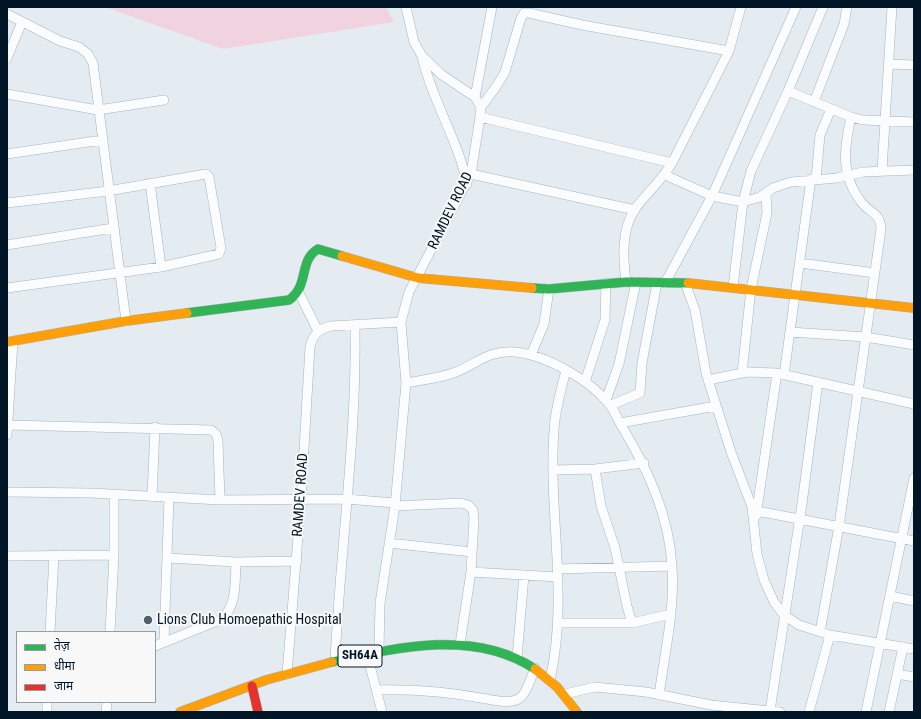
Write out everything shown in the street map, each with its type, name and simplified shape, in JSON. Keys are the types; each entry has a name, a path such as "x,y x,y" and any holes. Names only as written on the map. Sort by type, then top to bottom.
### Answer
{"street":[{"name":"RAMDEV ROAD","path":"379,652 380,603 395,504 406,383 401,322 409,292 418,278 471,174 480,117 480,107 475,97 442,75 422,56 414,42 406,7"},
{"path":"475,97 492,7"},
{"path":"626,282 624,263 625,238 635,210 665,175 672,163 729,51 741,7"},
{"path":"608,403 640,393 642,363 661,283 712,196 796,7"},
{"path":"814,102 844,24 847,7"},
{"path":"882,170 892,7"},
{"path":"732,287 743,202 755,159 788,91 821,8"},
{"path":"480,107 496,88 505,72 521,18 524,13 582,25 729,51"},
{"path":"7,14 60,41 79,47 88,54 92,63 126,321"},
{"path":"7,58 22,22"},
{"path":"422,56 427,78 461,158 467,184"},
{"path":"889,64 914,65"},
{"path":"788,91 851,117 885,121 914,122"},
{"path":"7,94 98,110 164,100"},
{"path":"755,522 780,374 790,332 820,135 831,109"},
{"path":"480,117 672,163"},
{"path":"820,632 839,526 859,391 875,274 880,220 878,216 863,204 848,176 845,147 851,117"},
{"path":"7,154 102,140"},
{"path":"665,175 712,196 743,202 751,201 783,184 882,170 914,170"},
{"path":"7,203 108,191 203,174 209,177 221,248 219,254 161,267 7,288"},
{"path":"471,174 635,210"},
{"path":"150,183 161,267"},
{"path":"742,373 751,289 767,213 766,193"},
{"path":"7,245 113,228"},
{"path":"7,435 10,341 126,321 289,300 299,293 309,256 313,251 318,249 418,278 549,289 626,282 685,283 914,308"},
{"path":"800,263 875,274"},
{"path":"608,403 619,364 636,282"},
{"path":"585,382 605,320 606,283"},
{"path":"685,283 695,310 700,350 708,380 748,496 755,522 757,554 764,580 774,602 784,615 799,625 830,635 914,649"},
{"path":"532,355 544,324 549,289"},
{"path":"299,293 318,331 331,326 355,326 401,322"},
{"path":"335,662 346,499 354,422 356,376 355,326"},
{"name":"RAMDEV ROAD","path":"287,674 297,562 310,347 312,337 318,331"},
{"path":"790,332 866,337 914,345"},
{"path":"406,383 456,372 492,353 516,352 532,355 566,370 585,382 608,403 644,463 651,479 668,535 672,566 672,614 659,695"},
{"path":"550,680 555,660 558,623 558,573 553,470 554,429 566,370"},
{"path":"708,380 742,373 754,372 780,374 914,404"},
{"path":"770,711 800,518 818,382"},
{"path":"620,423 716,406"},
{"path":"8,425 203,428 211,430 216,434 218,441 220,500"},
{"path":"152,497 155,428"},
{"path":"553,470 595,469 644,463"},
{"path":"595,469 601,506 615,548 618,568 632,623"},
{"path":"866,712 914,478"},
{"path":"7,492 114,494 220,500 346,499 395,504 461,503 468,505 473,510 474,519 471,572 460,644"},
{"path":"110,631 114,555 114,494"},
{"path":"164,642 169,498"},
{"path":"757,510 914,540"},
{"path":"389,543 472,552"},
{"path":"50,631 54,555"},
{"path":"7,556 114,555"},
{"path":"168,558 236,562 297,562"},
{"path":"156,646 222,619 229,613 232,605 236,562"},
{"path":"471,572 524,575 618,568 672,566"},
{"path":"517,658 524,575"},
{"path":"890,596 914,601"},
{"path":"558,623 632,623 672,614"},
{"path":"809,712 830,635"},
{"name":"SH64A","path":"180,712 253,690 322,673 368,658 379,652 433,645 460,644 477,646 517,658 533,671"},
{"path":"889,712 903,647"},
{"name":"SH64A","path":"205,712 287,674 335,662 419,653 468,653 542,674 565,694 577,712"},
{"path":"368,658 382,712"},
{"path":"376,690 411,689 445,691 500,701 510,701 519,698 526,691 533,671"},
{"path":"897,674 914,676"},
{"path":"565,694 595,687 659,695 743,710 780,712"},
{"path":"253,690 258,712"}],"shaded area":[{"path":"105,7 386,7 394,22 223,49"}],"traffic: fast":[{"path":"187,313 289,300 300,287 308,260 318,249 342,256"},
{"path":"532,288 549,289 626,282 688,283"},
{"path":"332,662 409,647 462,645 487,649 512,657 535,669"}],"traffic: slow":[{"path":"342,256 418,278 532,288"},
{"path":"688,283 914,308"},
{"path":"7,342 126,321 187,313"},
{"path":"180,712 266,680 332,662"},
{"path":"535,669 557,687 577,712"}],"traffic: jam":[{"path":"252,686 258,712"}],"place":[{"name":"Lions Club Homoepathic Hospital","path":"148,620"}]}
